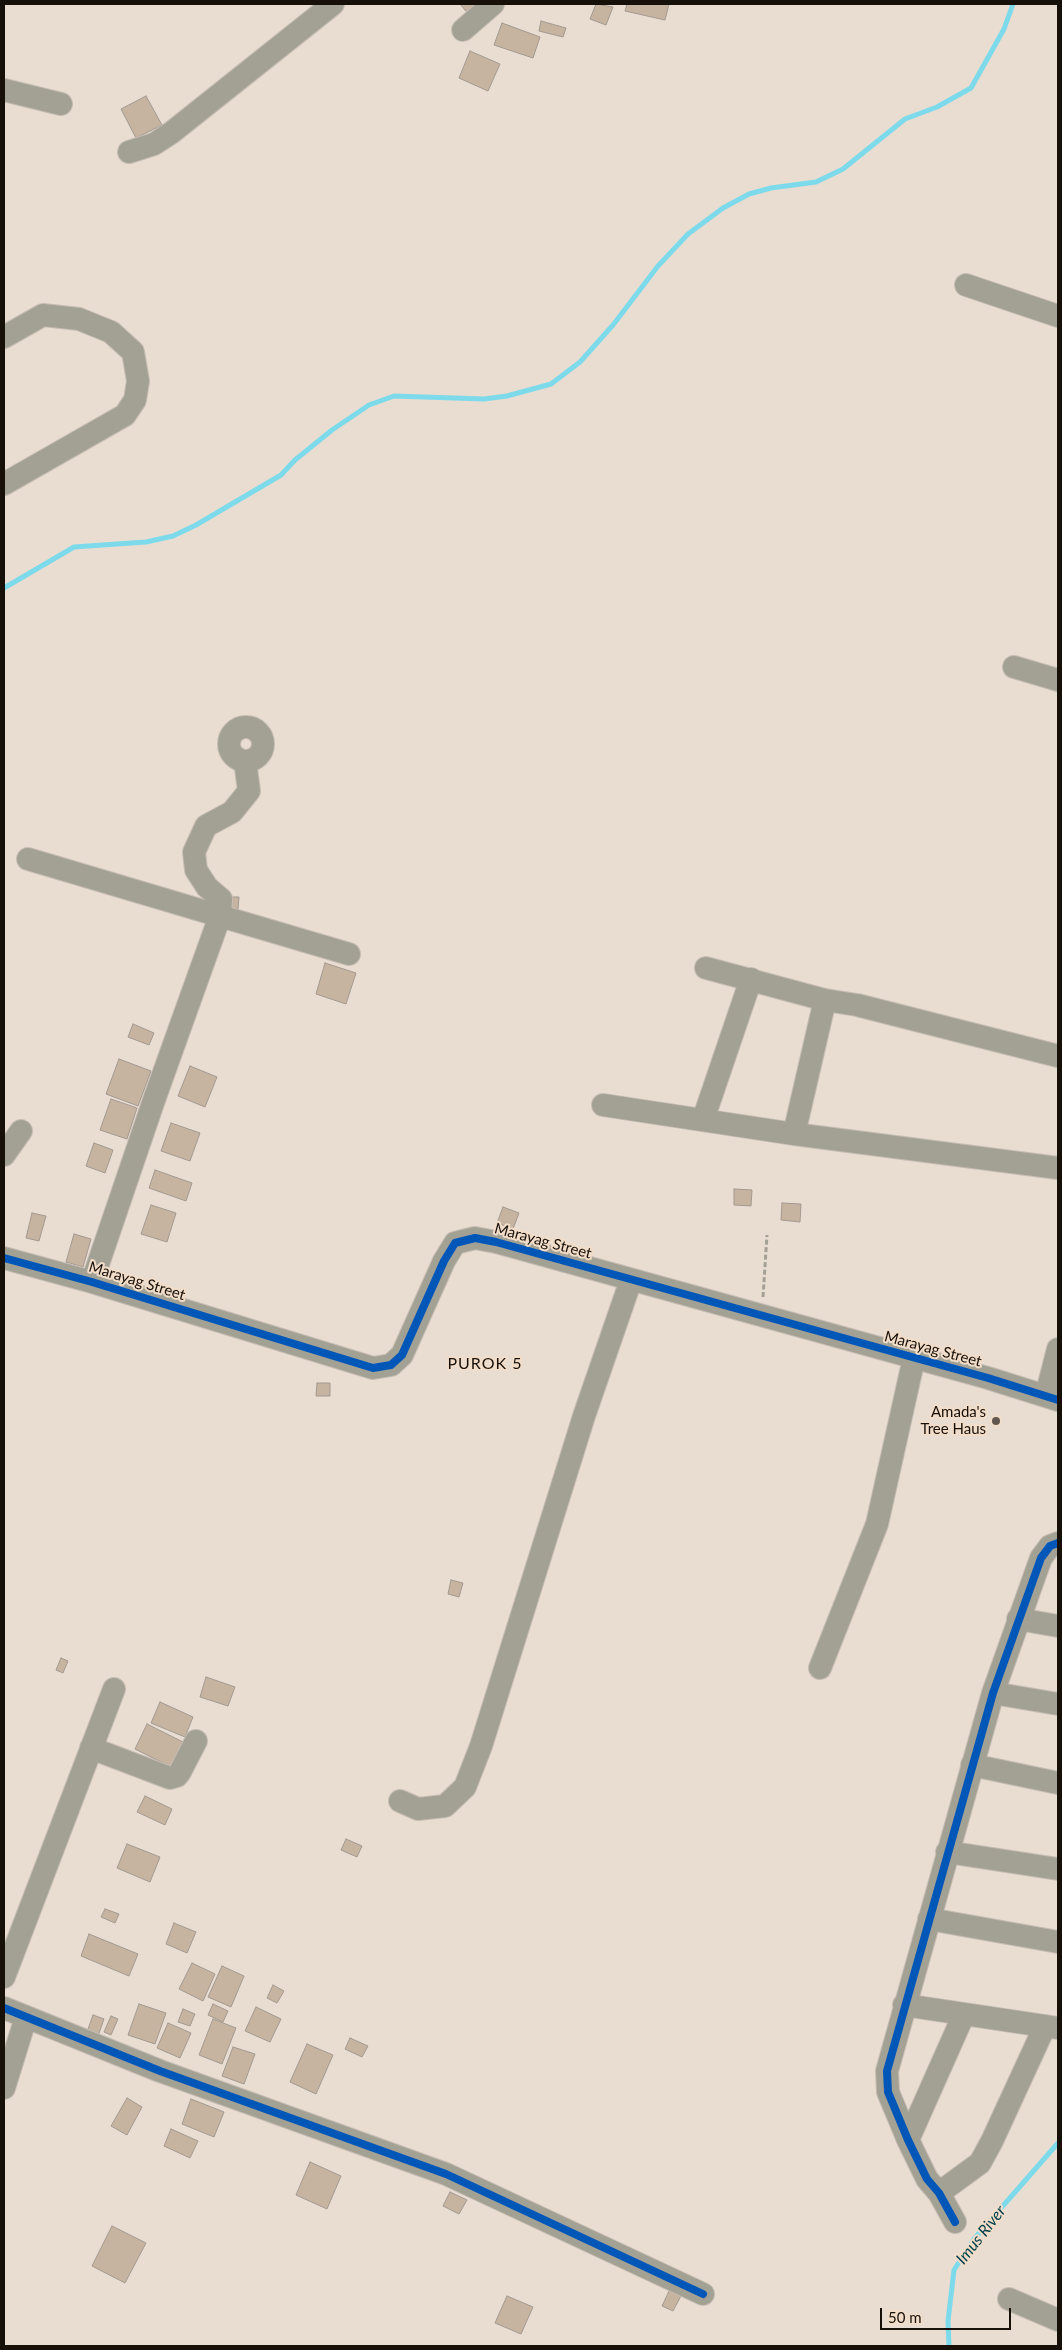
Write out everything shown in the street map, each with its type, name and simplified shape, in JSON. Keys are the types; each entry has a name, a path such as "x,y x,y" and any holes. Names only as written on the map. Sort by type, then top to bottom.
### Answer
{"street":[{"path":"129,152 154,144 171,133 332,4"},
{"path":"463,30 493,4"},
{"path":"4,90 61,104"},
{"path":"966,285 1058,316"},
{"path":"4,337 43,315 79,319 111,332 133,352 138,381 135,400 125,415 4,484"},
{"path":"1014,667 1058,680"},
{"path":"92,1282 154,1100 220,916 221,899 207,887 196,870 194,852 206,826 232,812 249,791 245,761"},
{"path":"28,859 349,954"},
{"path":"706,968 825,1000 857,1006 1058,1056"},
{"path":"703,1120 751,979"},
{"path":"794,1134 825,1000"},
{"path":"604,1105 794,1134 1058,1168"},
{"path":"4,1155 21,1131"},
{"name":"Marayag Street","path":"4,1258 92,1282 373,1368 391,1365 402,1355 444,1261 455,1244 475,1238 496,1242 1052,1398"},
{"path":"400,1801 418,1808 445,1806 464,1787 480,1746 584,1416 631,1280"},
{"path":"1052,1398 1058,1349"},
{"path":"820,1668 877,1524 914,1358"},
{"path":"955,2222 939,2193 927,2179 908,2140 888,2092 887,2071 993,1693 1041,1558 1050,1546 1058,1543"},
{"path":"1018,1619 1058,1626"},
{"path":"4,1977 114,1689"},
{"path":"993,1693 1058,1704"},
{"path":"91,1748 170,1778 177,1776 180,1772 196,1741"},
{"path":"972,1765 1058,1783"},
{"path":"947,1852 1058,1869"},
{"path":"929,1919 1058,1942"},
{"path":"904,2005 1052,2027 980,2163 939,2193"},
{"path":"4,2008 160,2071 446,2174 703,2294"},
{"path":"908,2140 964,2014"},
{"path":"4,2088 26,2017"},
{"path":"1009,2298 1058,2320"}],"path":[{"path":"762,1317 768,1235"}],"building":[{"path":"460,4 485,4 470,16"},
{"path":"596,4 613,7 606,25 590,19"},
{"path":"627,4 669,4 665,20 625,11"},
{"path":"541,21 566,28 563,37 539,31"},
{"path":"502,23 540,37 533,58 494,45"},
{"path":"470,51 500,64 488,91 459,78"},
{"path":"146,96 162,125 136,138 121,109"},
{"path":"229,897 239,897 238,909 228,909"},
{"path":"325,963 356,973 346,1004 316,994"},
{"path":"133,1024 154,1033 149,1045 128,1037"},
{"path":"119,1059 151,1071 138,1106 106,1094"},
{"path":"190,1066 217,1077 205,1107 178,1096"},
{"path":"111,1099 137,1108 127,1139 100,1130"},
{"path":"171,1123 200,1133 190,1161 161,1151"},
{"path":"94,1143 113,1150 105,1173 86,1166"},
{"path":"155,1170 192,1183 186,1201 149,1188"},
{"path":"734,1189 752,1190 751,1206 734,1205"},
{"path":"782,1203 801,1204 800,1222 781,1220"},
{"path":"151,1205 176,1213 167,1242 141,1234"},
{"path":"503,1207 519,1213 513,1229 497,1223"},
{"path":"32,1213 46,1216 39,1241 26,1238"},
{"path":"74,1234 91,1239 83,1267 66,1262"},
{"path":"317,1383 330,1383 330,1396 316,1396"},
{"path":"451,1580 463,1583 459,1597 448,1594"},
{"path":"61,1658 68,1661 63,1673 56,1670"},
{"path":"206,1677 235,1687 228,1706 200,1697"},
{"path":"160,1702 193,1717 185,1737 151,1723"},
{"path":"147,1724 187,1744 175,1769 135,1749"},
{"path":"145,1796 172,1809 165,1825 137,1812"},
{"path":"346,1839 362,1846 357,1857 341,1850"},
{"path":"127,1844 160,1857 150,1882 117,1868"},
{"path":"105,1909 119,1914 115,1923 101,1917"},
{"path":"174,1923 196,1932 187,1953 166,1944"},
{"path":"89,1934 138,1954 129,1976 81,1956"},
{"path":"192,1963 215,1974 203,2001 179,1989"},
{"path":"222,1966 244,1976 231,2007 208,1997"},
{"path":"273,1985 284,1991 277,2003 267,1998"},
{"path":"139,2004 166,2013 155,2044 128,2035"},
{"path":"213,2004 228,2011 223,2022 208,2015"},
{"path":"256,2007 281,2019 270,2042 245,2031"},
{"path":"183,2009 195,2014 190,2026 178,2022"},
{"path":"93,2015 104,2019 98,2036 87,2032"},
{"path":"111,2016 118,2019 111,2035 104,2032"},
{"path":"213,2019 236,2028 222,2064 199,2055"},
{"path":"168,2023 191,2033 180,2058 157,2048"},
{"path":"350,2038 368,2046 362,2057 345,2049"},
{"path":"307,2044 333,2055 316,2094 290,2082"},
{"path":"233,2047 255,2054 244,2084 222,2076"},
{"path":"127,2098 142,2107 127,2135 111,2126"},
{"path":"191,2099 224,2112 214,2137 182,2124"},
{"path":"171,2129 198,2141 190,2158 164,2146"},
{"path":"310,2162 341,2176 327,2209 296,2195"},
{"path":"450,2192 467,2200 459,2214 443,2206"},
{"path":"112,2226 146,2243 125,2283 92,2266"},
{"path":"670,2289 682,2294 673,2311 662,2306"},
{"path":"507,2296 533,2307 521,2334 495,2323"}],"waterway":[{"path":"4,588 74,547 146,542 173,536 196,525 281,475 295,460 332,430 369,405 394,396 484,399 507,396 551,384 580,362 613,325 658,266 688,234 723,208 749,194 771,188 816,182 843,169 905,119 937,107 971,88 1004,29 1013,4"},
{"name":"Imus River","path":"949,2346 948,2321 954,2270 974,2239 1058,2143"}],"cycle path":[{"path":"4,1258 92,1282 373,1368 391,1365 402,1355 444,1261 455,1243 475,1238 496,1242 988,1378 1058,1400"},
{"path":"955,2222 939,2193 927,2179 908,2140 888,2092 887,2071 993,1693 1041,1558 1050,1546 1058,1543"},
{"path":"4,2008 160,2071 446,2174 703,2294"}],"place":[{"name":"Amada's Tree Haus","path":"996,1421"}],"district":[{"name":"PUROK 5","path":"485,1364"}]}
